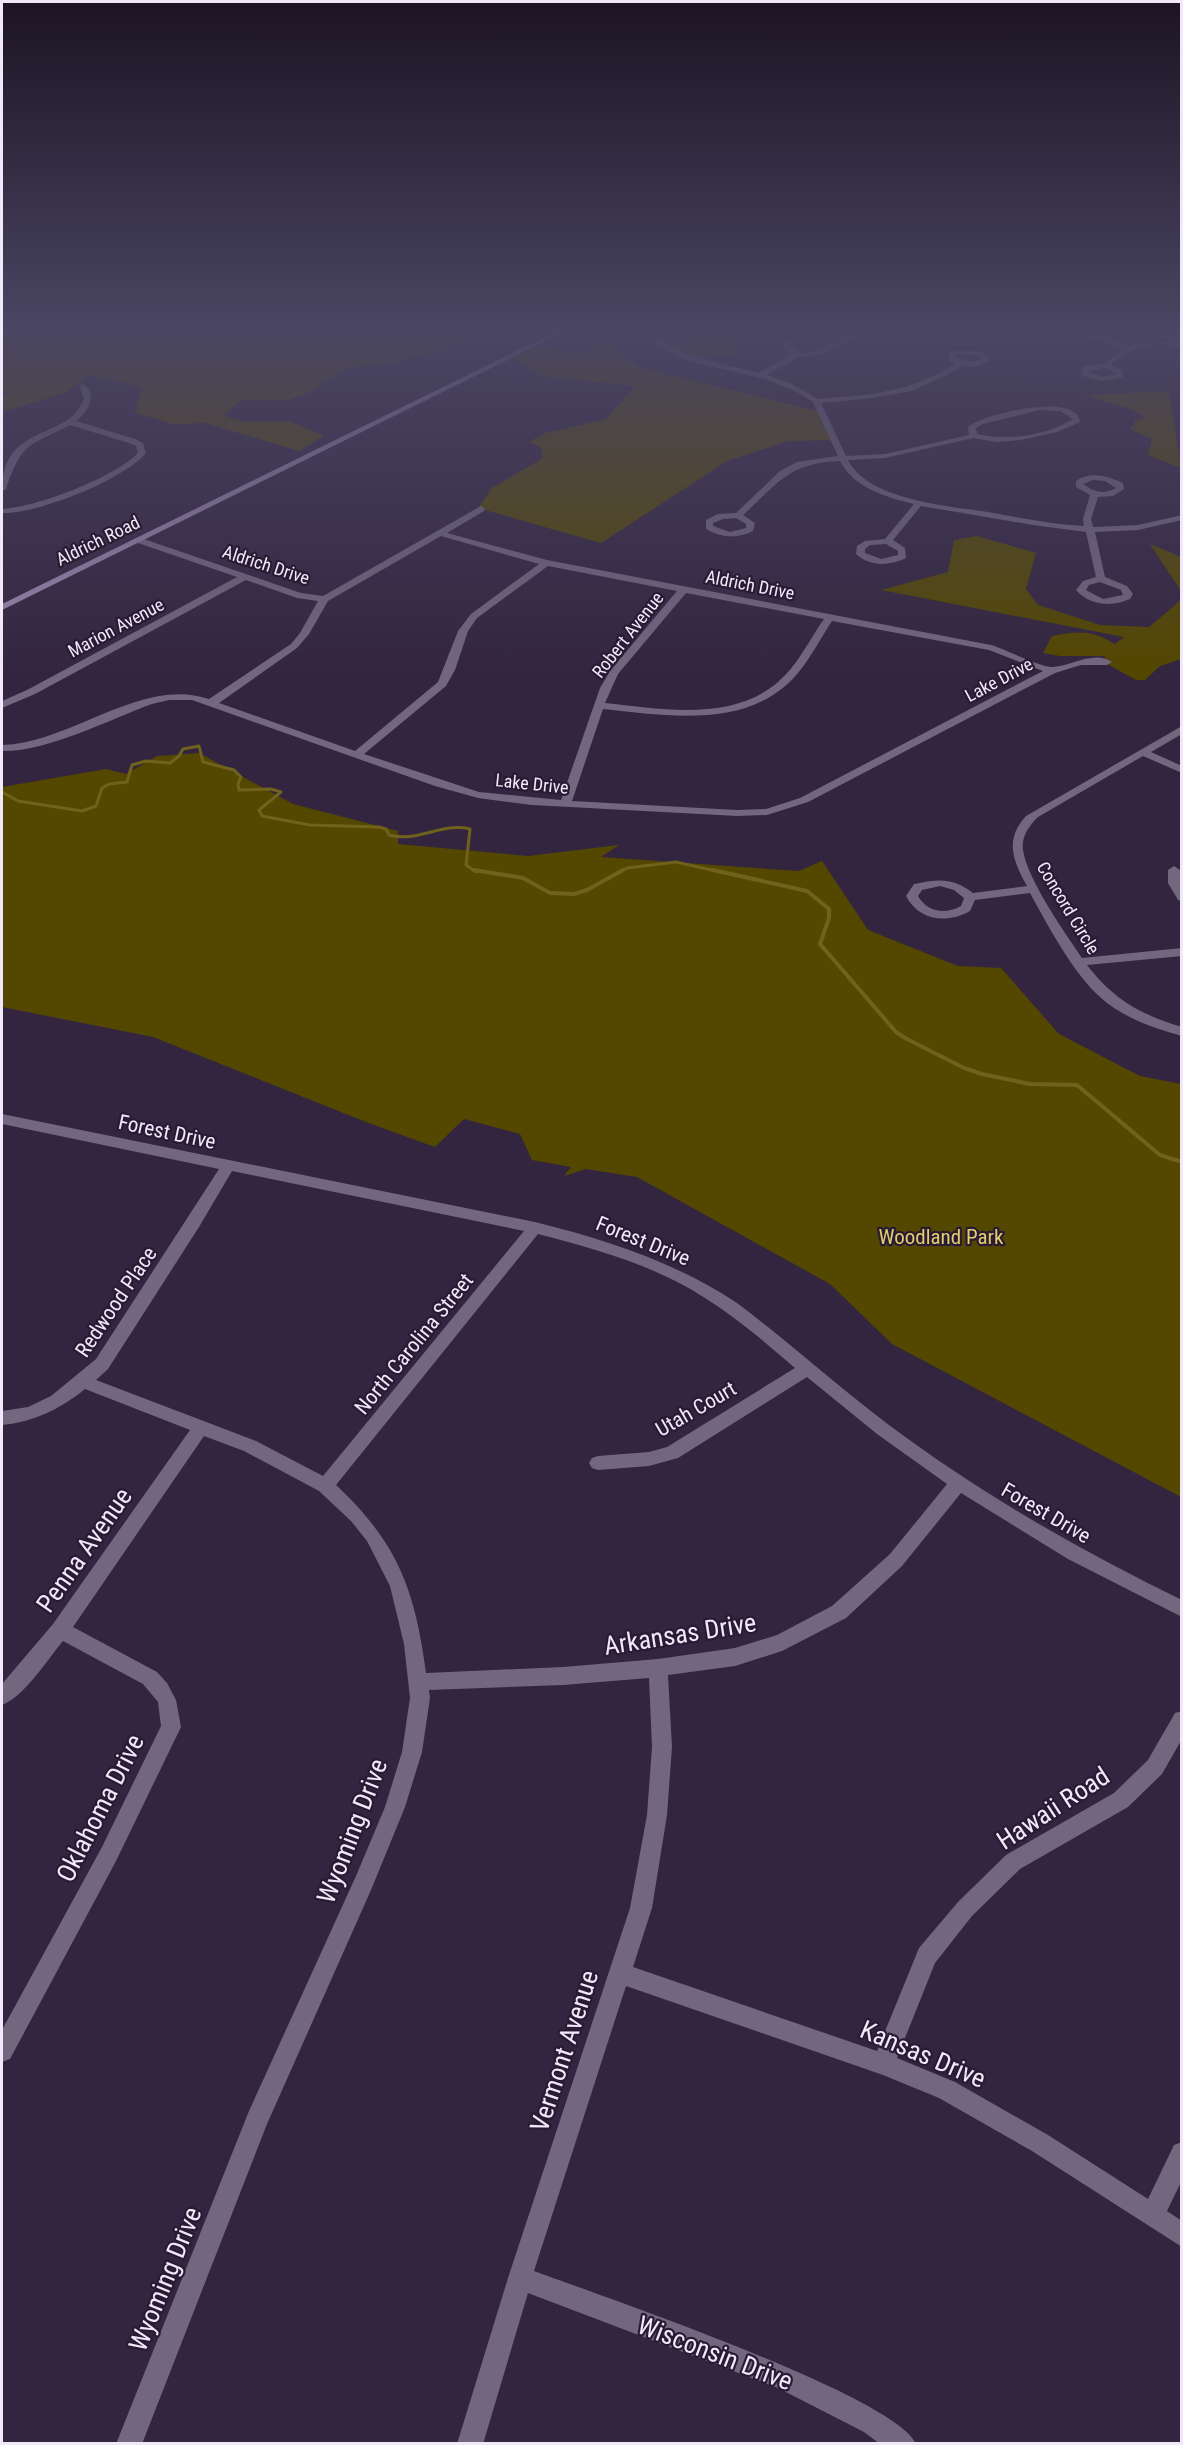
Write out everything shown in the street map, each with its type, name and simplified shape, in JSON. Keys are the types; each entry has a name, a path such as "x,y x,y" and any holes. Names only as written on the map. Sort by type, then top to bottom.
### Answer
{"main road":[{"name":"Aldrich Road","path":"2,607 333,444"}],"street":[{"path":"2,489 15,458 25,444"},
{"path":"2,511 26,509 42,504 129,465 142,453 138,444"},
{"path":"836,444 852,473 866,483 884,492 919,502 1053,526 1089,529 1137,528 1182,517"},
{"path":"738,515 787,470 811,461 896,454 938,444"},
{"path":"1094,495 1087,514 1101,579"},
{"path":"888,541 919,502"},
{"name":"Aldrich Drive","path":"138,540 300,596 324,599 442,534 481,509"},
{"path":"1168,522 1182,529"},
{"name":"Aldrich Drive","path":"442,534 546,563 991,648 1051,671"},
{"path":"357,754 442,684 451,669 462,633 472,618 546,563"},
{"name":"Marion Avenue","path":"2,705 31,692 245,577"},
{"name":"Robert Avenue","path":"565,804 598,705 614,673 684,590"},
{"path":"211,703 294,646 304,634 324,599"},
{"path":"598,705 688,712 733,707 756,699 776,689 787,679 830,617"},
{"name":"Lake Drive","path":"2,748 20,748 37,744 161,698 192,698 478,795 525,802 737,813 767,812 804,800 1051,671 1080,662 1107,662"},
{"name":"Concord Circle","path":"1182,729 1042,809 1029,819 1019,835 1017,848 1020,861 1034,889 1093,982 1112,1000 1138,1016 1182,1032"},
{"path":"1142,752 1182,770"},
{"path":"1174,870 1174,883 1182,897"},
{"path":"970,897 1034,889"},
{"path":"1079,962 1182,952"},
{"name":"Forest Drive","path":"2,1119 535,1228 589,1240 625,1253 699,1287 730,1306 902,1444 984,1502 1048,1539 1182,1609"},
{"name":"Redwood Place","path":"2,1418 39,1410 65,1396 84,1382 102,1364 194,1223 228,1166"},
{"name":"North Carolina Street","path":"325,1486 535,1228"},
{"name":"Utah Court","path":"598,1463 649,1459 672,1453 808,1368"},
{"name":"Wyoming Drive","path":"84,1382 250,1446 285,1462 325,1486 357,1516 373,1536 399,1585 413,1644 420,1698 412,1752 394,1807 364,1883 257,2119 129,2444"},
{"name":"Penna Avenue","path":"2,1696 21,1678 60,1630 201,1427"},
{"name":"Arkansas Drive","path":"418,1682 658,1668 735,1657 782,1642 839,1612 896,1560 958,1484"},
{"name":"Oklahoma Drive","path":"2,2051 109,1854 171,1727 171,1708 162,1689 150,1678 60,1630"},
{"name":"Vermont Avenue","path":"470,2444 520,2278 641,1908 657,1815 662,1747 658,1668"},
{"name":"Hawaii Road","path":"883,2064 927,1956 965,1909 1013,1862 1121,1800 1155,1767 1182,1720"},
{"name":"Kansas Drive","path":"620,1973 883,2064 947,2090 1040,2143 1182,2235"},
{"path":"1152,2216 1182,2152"},
{"name":"Wisconsin Drive","path":"520,2278 784,2378 873,2422 903,2444"}],"green space":[{"path":"276,444 310,444 299,451"},
{"path":"533,444 779,444 727,461 601,543 478,508 492,488 543,458 541,448"},
{"path":"1151,444 1177,444 1181,468 1148,455"},
{"path":"977,536 1036,553 1026,589 1038,605 1100,625 1149,627 1181,600 1181,659 1160,666 1145,680 1136,680 1109,665 1104,656 1060,656 1043,653 1052,636 1084,633 1099,636 1115,644 1124,637 881,590 948,572 954,540"},
{"path":"1150,544 1181,557 1181,591"},
{"name":"Woodland Park","path":"199,753 293,804 398,831 398,844 528,856 619,845 601,857 799,871 822,861 868,930 958,966 1001,968 1059,1034 1140,1076 1181,1084 1181,1497 892,1344 830,1284 637,1177 586,1169 564,1176 571,1167 532,1160 520,1134 464,1119 435,1147 153,1037 2,1007 2,787 106,769 126,774 157,756"}],"waterway":[{"path":"2,792 18,801 82,811 96,806 102,788 109,784 127,782 132,765 146,761 170,763 179,756 183,749 199,746 203,762 234,770 241,777 238,784 239,790 271,789 281,792 259,810 262,816 310,825 379,827 386,829 389,835 399,837 449,828 470,829 466,865 476,872"},
{"path":"620,872 627,868 676,862 720,872"},
{"path":"474,870 523,878 550,893 574,894 587,890 623,870"},
{"path":"713,870 807,891 829,909 829,918 820,944 896,1032 905,1038 964,1068 982,1074 1030,1084 1077,1085 1160,1155 1182,1162"}]}
